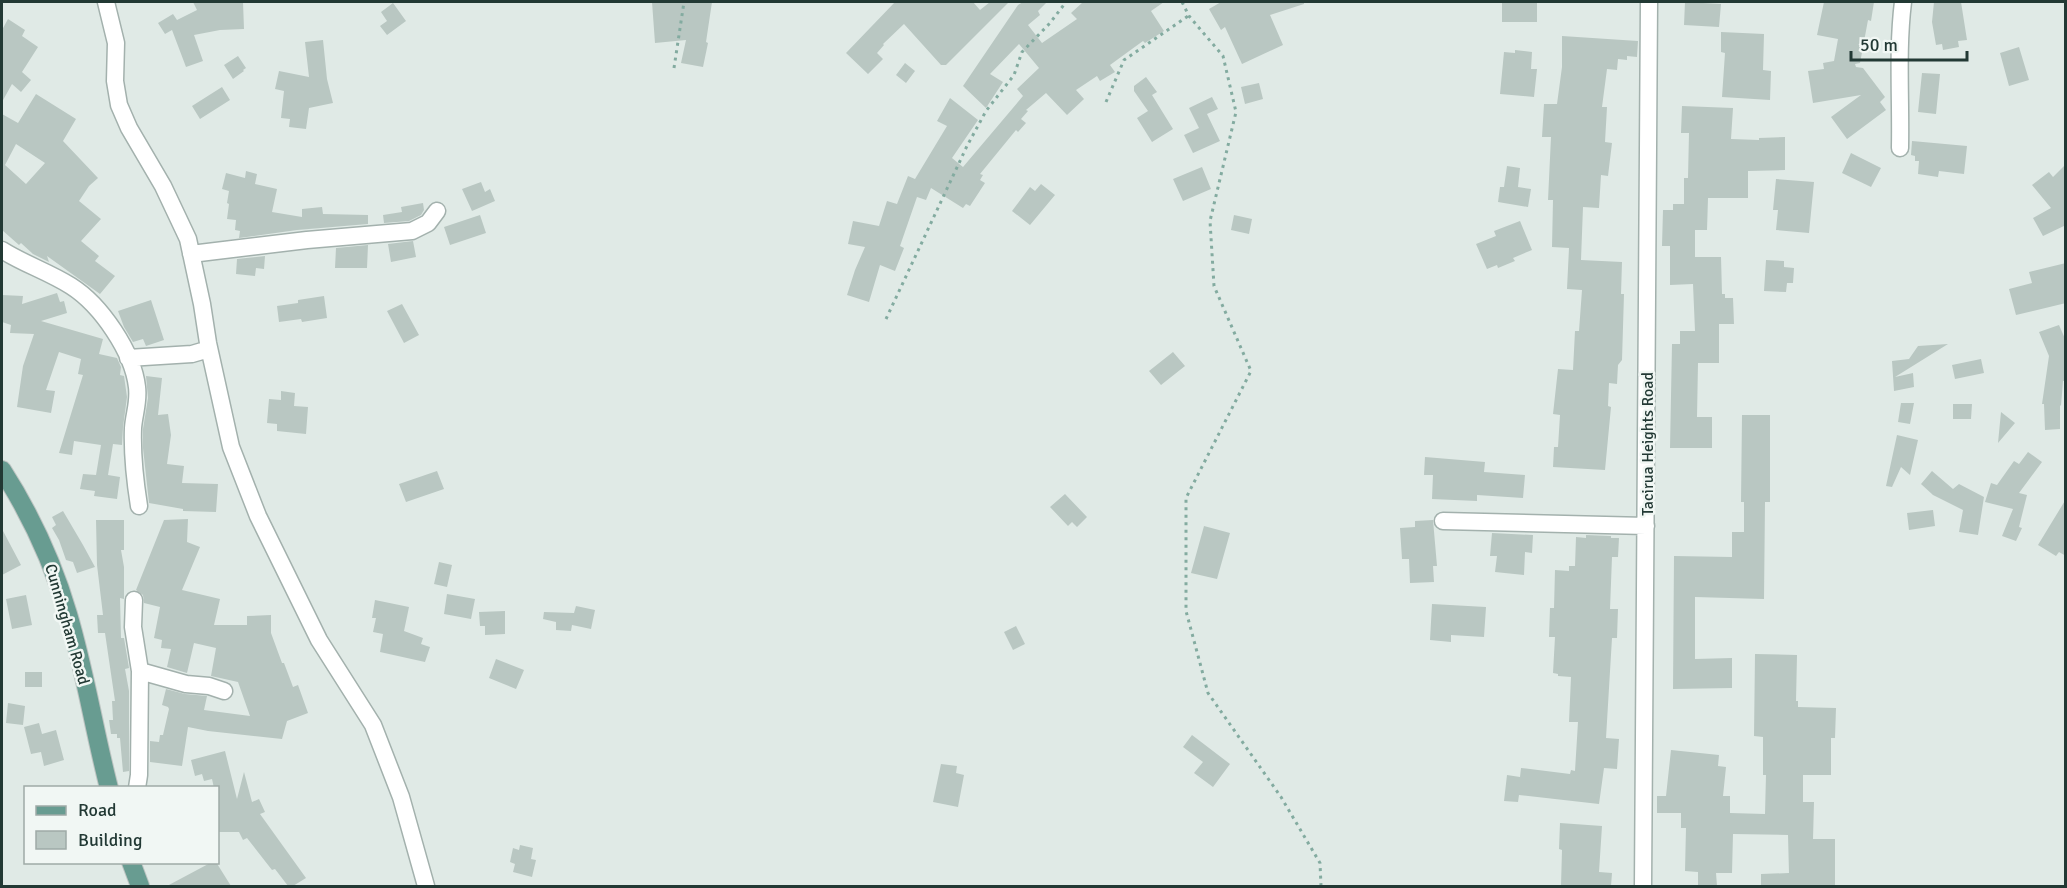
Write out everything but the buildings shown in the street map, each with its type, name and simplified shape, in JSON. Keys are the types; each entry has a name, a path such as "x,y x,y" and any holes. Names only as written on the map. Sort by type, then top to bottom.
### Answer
{"main road":[{"name":"Cunningham Road","path":"2,470 34,526 53,568 69,615 109,786"},
{"path":"132,864 140,886"}],"street":[{"path":"106,2 116,43 115,81 119,105 129,129 163,186 188,239 231,447 258,516 319,640 373,725 401,796 426,886"},
{"name":"Tacirua Heights Road","path":"1643,886 1649,2"},
{"path":"1900,148 1899,34 1903,2"},
{"path":"191,254 318,238 412,231 428,223 437,211"},
{"path":"2,250 83,294 104,316 128,358 135,374 137,387 133,427 139,506"},
{"path":"128,358 192,354 209,349"},
{"path":"1443,521 1646,526"},
{"path":"134,600 133,627 140,671 137,786"},
{"path":"140,671 186,684 209,686 224,692"}],"path":[{"path":"674,68 684,2"},
{"path":"886,319 967,146 986,111 1014,75 1022,52 1050,23 1066,2"},
{"path":"1182,2 1188,16 1223,56 1236,112 1210,221 1214,286 1251,372 1185,498 1186,611 1208,693 1281,797 1320,863 1321,886"},
{"path":"1106,102 1124,60 1188,16"}]}
